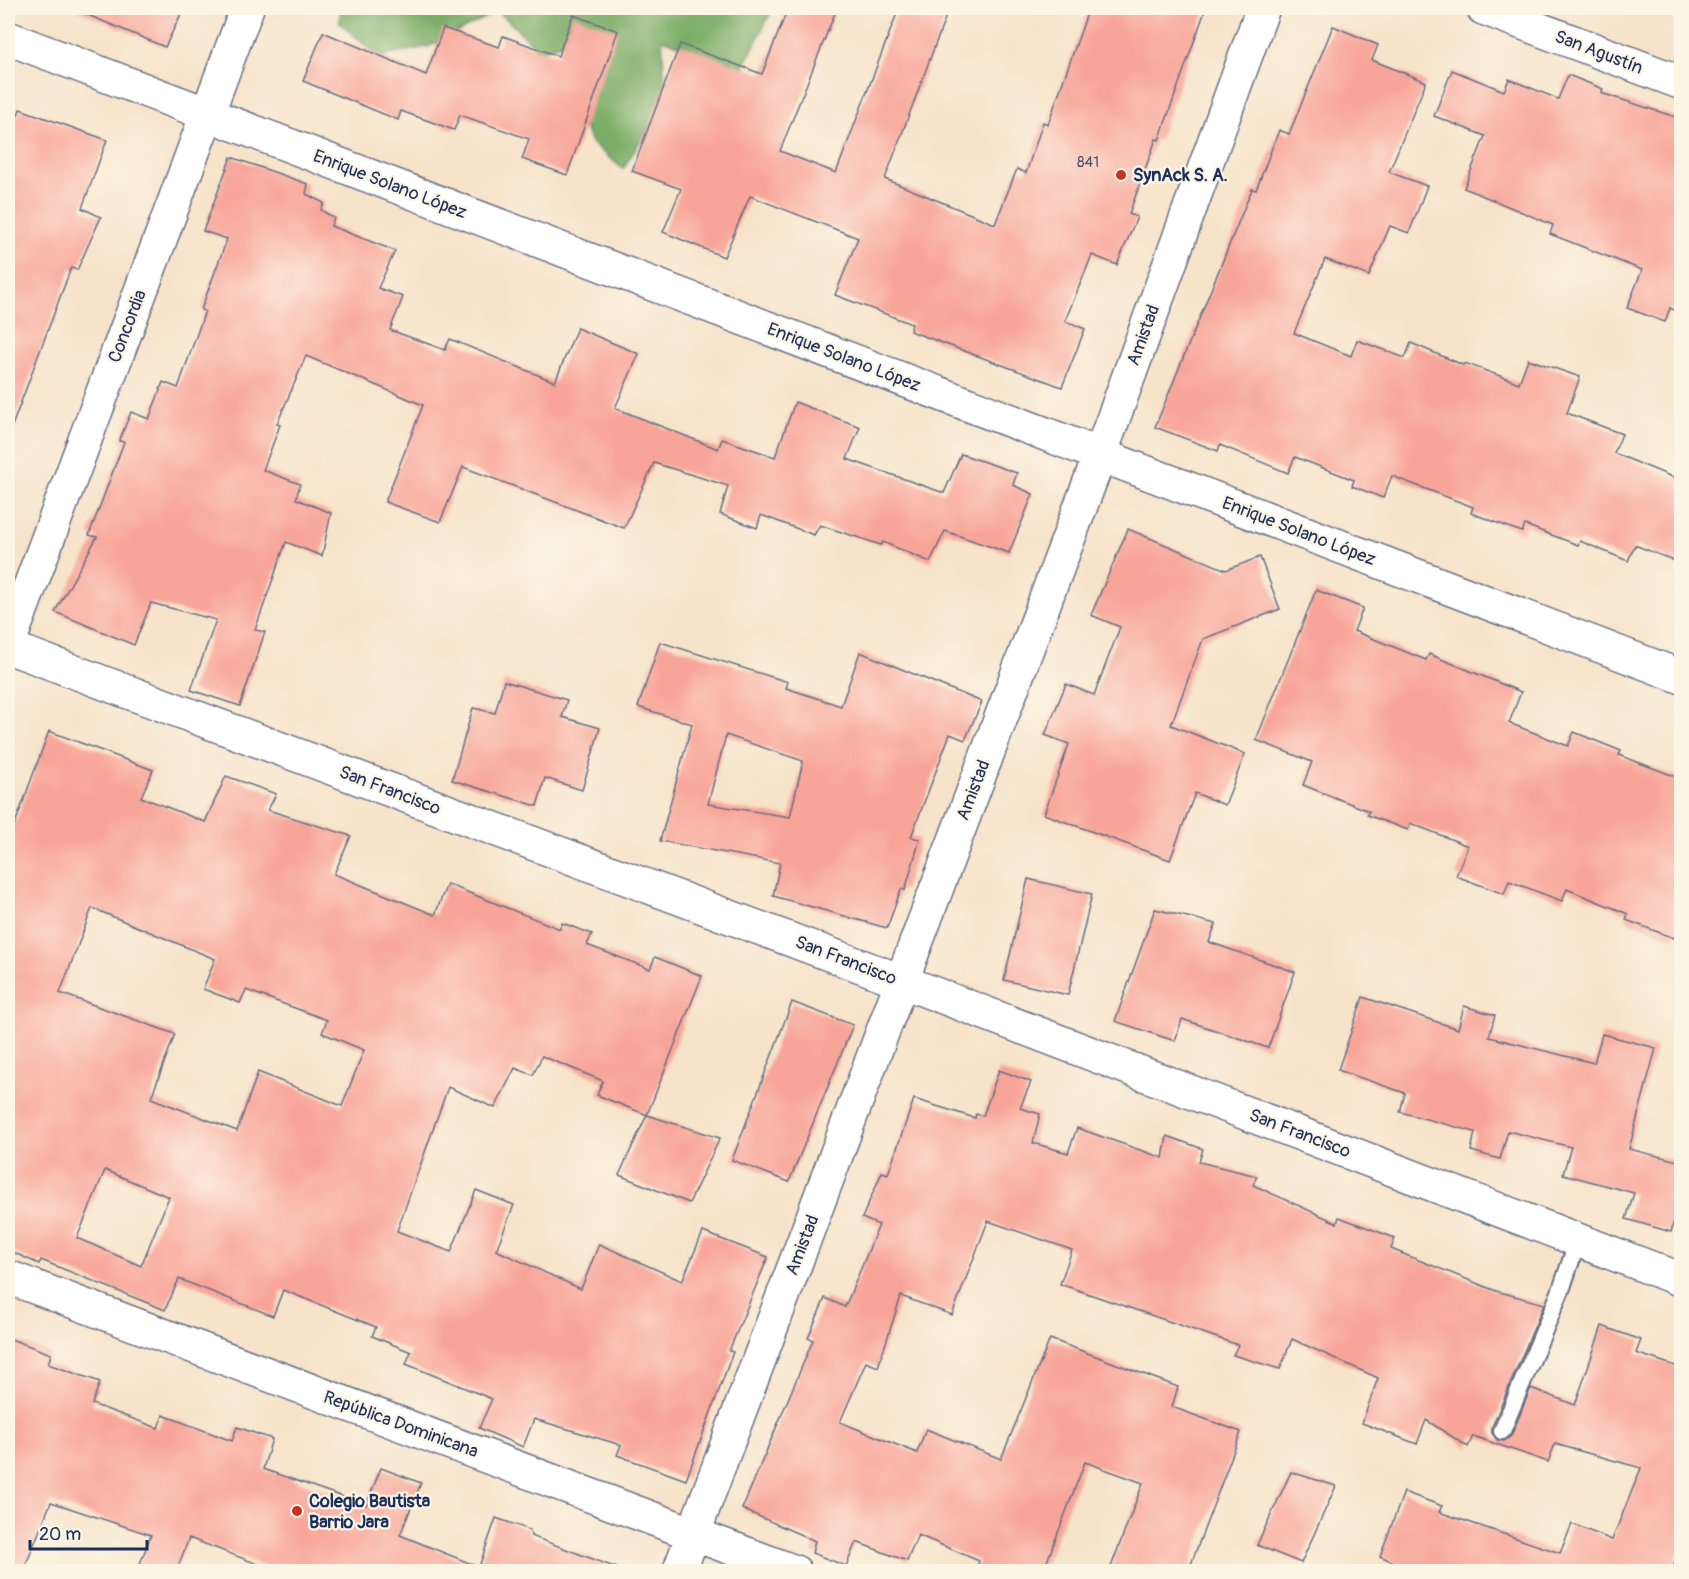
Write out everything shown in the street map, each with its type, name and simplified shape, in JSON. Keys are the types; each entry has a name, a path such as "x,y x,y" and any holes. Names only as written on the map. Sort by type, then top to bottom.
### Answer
{"street":[{"name":"Concordia","path":"8,646 247,8"},
{"name":"Amistad","path":"679,1572 1100,455 1263,8"},
{"name":"San Agustín","path":"1483,8 1682,83"},
{"name":"Enrique Solano López","path":"8,38 1682,677"},
{"name":"San Francisco","path":"8,646 901,981 1682,1280"},
{"name":"República Dominicana","path":"8,1277 795,1572"}],"lane":[{"path":"1502,1431 1561,1290 1578,1240"}],"green space":[{"path":"340,8 773,8 743,68 662,39 665,84 658,112 623,169 591,142 570,95 589,34 540,51 498,11 430,46 378,57 340,23"}],"building":[{"path":"71,8 184,8 165,47"},
{"path":"788,8 837,8 780,151 836,173 899,8 949,8 885,179 995,224 1017,169 1026,173 1043,122 1048,124 1089,8 1206,8 1159,140 1156,139 1129,214 1137,217 1117,265 1092,255 1065,321 1085,329 1062,387 910,331 912,324 835,295 858,238 750,196 724,257 663,232 681,189 632,171 680,44 762,74"},
{"path":"573,15 618,31 567,175 522,159 529,139 460,115 454,130 401,111 398,120 303,81 323,32 426,75 443,28 499,47 503,36 558,56"},
{"path":"1333,26 1378,45 1372,60 1426,82 1389,172 1427,186 1409,233 1390,226 1369,276 1325,259 1294,333 1351,356 1357,340 1405,358 1411,343 1463,365 1465,363 1519,383 1528,359 1580,377 1567,413 1622,434 1614,453 1682,481 1682,564 1635,545 1628,561 1580,541 1578,545 1525,525 1522,532 1471,513 1473,507 1392,476 1383,498 1352,486 1354,480 1295,457 1288,473 1220,445 1218,451 1155,427 1252,189 1256,190 1279,130 1289,134"},
{"path":"1452,70 1504,91 1509,79 1558,99 1568,75 1603,89 1601,93 1682,119 1682,313 1670,308 1665,322 1627,308 1642,270 1550,234 1553,225 1464,188 1485,136 1434,116"},
{"path":"20,109 107,140 82,208 101,217 77,270 71,268 12,426 8,425 8,143"},
{"path":"231,157 308,184 306,194 324,203 321,210 334,218 331,226 395,251 378,288 403,297 390,330 445,350 450,339 555,382 577,328 639,354 615,408 718,449 722,439 775,457 795,402 860,427 847,459 944,493 961,454 1017,473 1013,485 1033,494 1009,553 945,531 930,562 883,542 881,545 820,525 814,535 761,515 757,528 720,514 728,486 654,463 624,528 463,467 440,522 385,502 423,405 306,356 277,424 280,425 263,470 300,484 296,499 331,513 322,556 286,542 255,630 265,632 240,706 191,690 216,620 151,603 134,645 55,612 97,537 89,535 124,442 119,441 131,412 149,419 163,382 178,388 205,311 201,310 227,239 203,231"},
{"path":"1128,529 1226,570 1260,557 1280,609 1203,639 1171,725 1245,754 1225,805 1195,793 1170,860 1044,814 1069,744 1045,735 1066,684 1094,695 1120,627 1091,615"},
{"path":"1316,590 1363,608 1354,631 1426,660 1429,654 1521,692 1509,723 1568,746 1574,732 1621,751 1619,755 1682,779 1682,919 1674,938 1626,920 1628,914 1567,889 1562,901 1509,881 1504,894 1456,876 1468,846 1410,823 1408,830 1367,815 1369,811 1303,785 1312,762 1256,740"},
{"path":"660,642 788,682 786,688 841,706 860,652 982,702 965,740 950,734 911,837 920,839 905,890 901,889 887,928 773,896 780,863 660,841 692,724 638,707","holes":["726,735 803,761 790,817 708,804"]},
{"path":"504,681 567,700 562,717 600,728 582,790 545,778 537,806 452,780 473,708 495,713"},
{"path":"49,731 153,770 141,797 205,822 226,776 276,794 268,810 351,836 334,874 435,915 447,884 560,929 562,923 592,934 587,945 650,969 655,957 702,976 647,1115 597,1095 603,1081 542,1056 533,1075 515,1068 495,1108 448,1087 397,1231 451,1252 476,1190 514,1205 496,1250 581,1289 599,1244 682,1281 703,1232 768,1257 729,1351 733,1352 686,1480 617,1455 621,1445 534,1419 523,1447 479,1428 492,1399 406,1364 411,1352 372,1336 376,1327 283,1290 273,1316 179,1279 165,1310 41,1260 39,1264 8,1250 8,821 15,824","holes":["92,908 215,959 203,989 240,1003 246,990 327,1020 322,1033 364,1050 342,1106 258,1072 237,1131 151,1098 175,1034 60,993","105,1170 169,1197 141,1266 77,1238"]},
{"path":"1028,879 1092,894 1068,995 1004,980"},
{"path":"1155,909 1216,924 1209,942 1295,972 1268,1048 1182,1019 1175,1041 1115,1021"},
{"path":"1363,997 1458,1029 1464,1006 1495,1015 1489,1037 1594,1063 1602,1034 1656,1048 1629,1149 1682,1162 1682,1192 1671,1232 1626,1219 1634,1193 1563,1174 1571,1147 1508,1131 1500,1159 1471,1151 1475,1132 1400,1112 1405,1093 1338,1070"},
{"path":"792,1002 853,1025 789,1182 732,1160"},
{"path":"999,1070 1031,1082 1020,1108 1040,1114 1033,1143 1068,1153 1077,1128 1163,1158 1167,1136 1203,1149 1199,1162 1257,1176 1253,1185 1337,1223 1339,1217 1395,1238 1391,1249 1496,1291 1544,1304 1492,1427 1492,1433 1497,1440 1504,1441 1511,1436 1531,1388 1575,1405 1602,1326 1641,1340 1636,1353 1682,1368 1682,1545 1674,1565 1682,1569 1682,1572 1416,1572 1380,1556 1404,1492 1442,1506 1439,1512 1560,1553 1572,1524 1612,1540 1641,1468 1555,1444 1548,1462 1473,1436 1468,1447 1426,1420 1417,1444 1362,1423 1378,1378 1292,1339 1280,1369 1233,1355 1238,1345 1060,1284 1072,1250 988,1221 952,1315 901,1296 878,1367 866,1362 840,1422 917,1453 926,1429 1001,1459 1050,1339 1178,1387 1172,1407 1241,1432 1188,1572 1109,1572 1143,1483 1085,1462 1043,1572 975,1572 979,1561 918,1535 907,1561 856,1542 846,1566 812,1553 815,1541 742,1509 813,1340 808,1338 825,1298 845,1307 879,1225 862,1218 882,1172 888,1174 914,1099 975,1118 976,1114 983,1116"},
{"path":"647,1115 720,1138 689,1203 619,1175"},
{"path":"8,1338 51,1354 48,1364 100,1382 92,1404 158,1428 163,1415 232,1441 237,1427 272,1439 263,1469 366,1505 381,1468 421,1483 400,1535 479,1567 496,1518 530,1530 531,1536 617,1568 616,1572 279,1572 189,1538 176,1572 160,1572 140,1564 151,1535 51,1502 23,1572 8,1572"},
{"path":"1291,1472 1336,1486 1301,1563 1257,1545"}],"place":[{"name":"SynAck S. A.","path":"1121,175"},
{"name":"Colegio Bautista Barrio Jara","path":"297,1511"}]}
